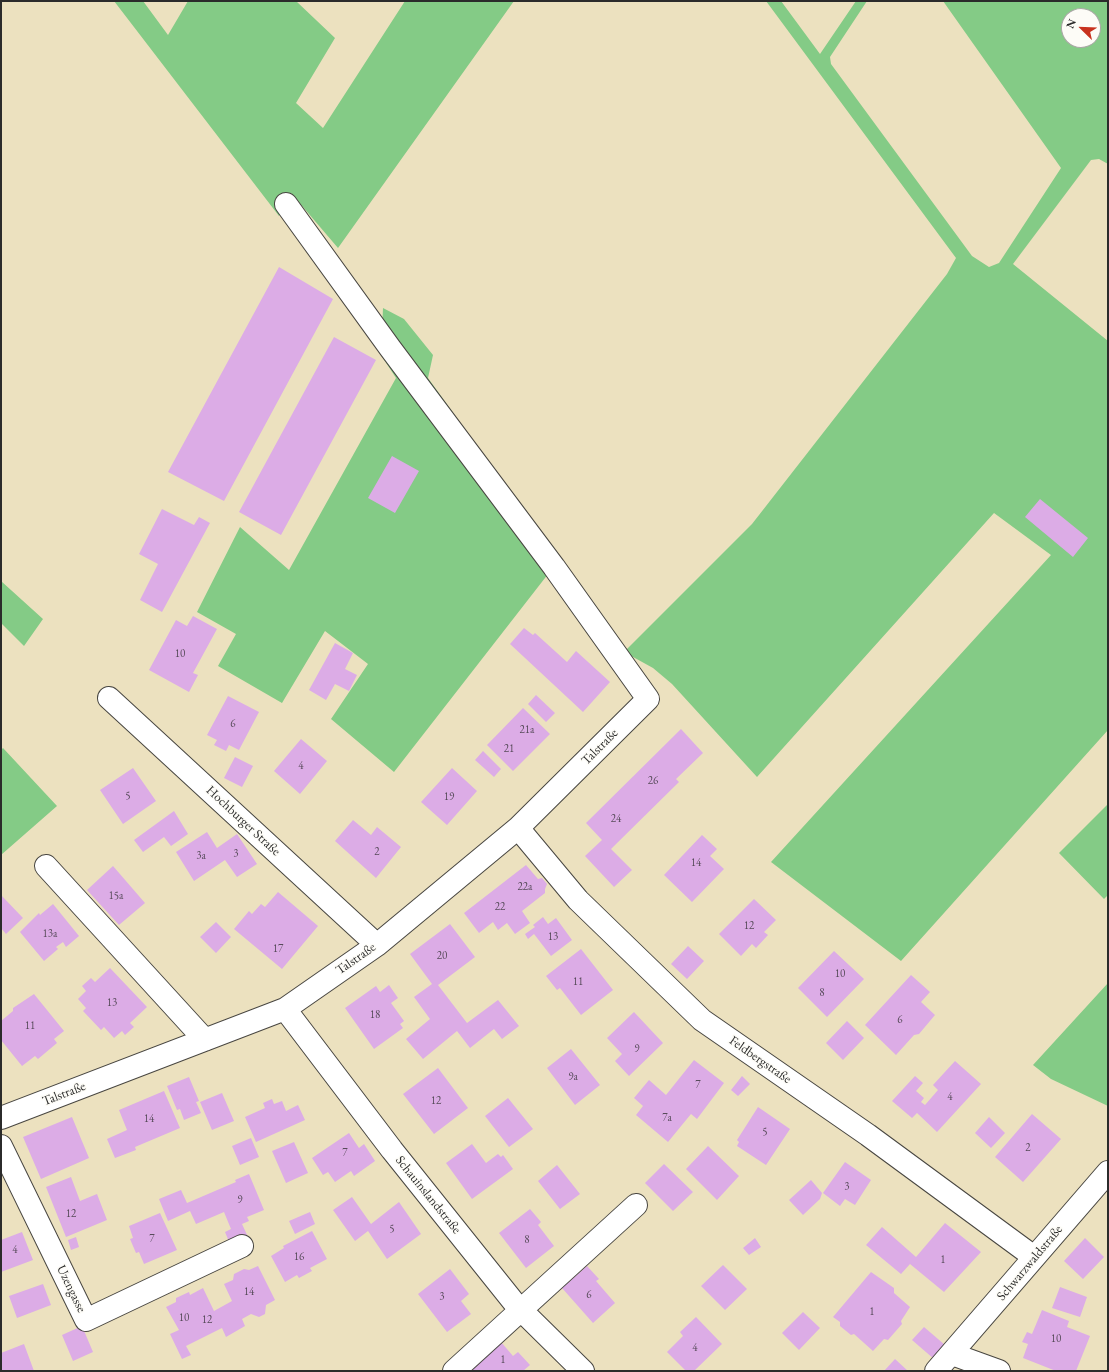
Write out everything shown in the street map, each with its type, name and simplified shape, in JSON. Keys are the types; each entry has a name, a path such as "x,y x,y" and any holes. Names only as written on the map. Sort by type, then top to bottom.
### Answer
{"street":[{"name":"Talstraße","path":"1,1118 284,1009 376,945 518,828 648,699 554,566 390,348 286,204"},
{"name":"Hochburger Straße","path":"109,698 376,945"},
{"name":"Feldbergstraße","path":"518,828 578,900 702,1020 868,1135 1034,1257"},
{"path":"46,866 205,1040"},
{"name":"Schauinslandstraße","path":"284,1009 392,1150 520,1310 582,1371"},
{"name":"Uzengasse","path":"1,1146 86,1320 242,1246"},
{"name":"Schwarzwaldstraße","path":"936,1371 1108,1172"},
{"path":"454,1371 636,1205"},
{"path":"952,1354 999,1371"}],"green space":[{"path":"114,1 143,1 168,35 188,1 296,1 335,38 296,103 323,128 405,1 514,1 338,248 291,193 279,216"},
{"path":"766,1 781,1 820,54 856,1 867,1 830,57 831,64 972,256 989,267 999,263 1061,168 943,1 1108,1 1108,164 1099,159 1091,160 1013,264 1108,341 1108,730 901,961 771,862 1051,555 994,513 757,777 672,684 653,668 624,652 752,524 947,274 956,258"},
{"path":"383,308 404,319 433,355 428,378 559,560 394,772 331,719 368,664 325,631 282,703 218,666 236,634 197,612 240,527 289,570 396,378 381,355"},
{"path":"1,581 43,619 24,646 1,623"},
{"path":"3,748 57,806 1,855 1,750"},
{"path":"1108,804 1108,895 1104,899 1059,853"},
{"path":"1108,983 1108,1106 1051,1079 1033,1065"}],"building":[{"path":"279,267 333,299 224,501 168,472"},
{"path":"334,337 376,360 281,535 239,512"},
{"path":"392,456 419,471 395,513 368,498"},
{"path":"1040,499 1088,538 1073,557 1025,517"},
{"path":"162,509 194,525 199,517 210,523 162,612 140,600 158,564 139,554"},
{"path":"193,616 217,629 193,673 198,675 189,692 149,670 176,620 187,626"},
{"path":"524,628 533,635 535,633 567,662 576,651 610,682 583,712 510,644"},
{"path":"335,643 353,653 345,669 357,675 349,691 335,684 326,700 309,690"},
{"path":"536,695 555,713 546,722 528,704"},
{"path":"228,696 259,712 239,750 229,745 226,751 214,745 217,740 207,735"},
{"path":"523,708 550,734 513,771 487,745"},
{"path":"681,729 703,753 676,779 679,782 611,849 632,870 614,887 585,856 602,840 586,823"},
{"path":"301,739 327,761 300,794 274,771"},
{"path":"483,751 501,769 494,777 475,760"},
{"path":"235,757 253,766 242,787 224,778"},
{"path":"133,768 156,801 123,824 100,790"},
{"path":"452,768 477,791 447,825 421,802"},
{"path":"174,811 188,834 171,846 164,837 143,852 134,840"},
{"path":"353,820 371,835 377,827 401,847 376,878 335,841"},
{"path":"207,832 217,848 237,834 257,864 237,877 225,860 194,881 176,852"},
{"path":"702,835 717,849 710,856 724,869 692,902 664,875"},
{"path":"526,865 538,879 542,878 547,884 545,893 522,911 530,923 515,934 507,923 498,930 493,922 479,933 464,913"},
{"path":"113,866 145,903 119,925 87,890"},
{"path":"278,892 318,926 282,969 234,929 249,911 252,914 261,904 265,907"},
{"path":"1,895 23,918 6,934 1,928"},
{"path":"754,899 776,920 764,932 768,935 756,948 752,944 741,956 719,934"},
{"path":"53,904 79,936 66,947 63,942 56,947 58,949 44,961 20,932 39,913 40,915"},
{"path":"543,917 548,924 556,918 572,940 551,956 534,934 528,939 525,934 535,927 533,925"},
{"path":"216,922 231,937 216,953 200,937"},
{"path":"450,924 475,957 438,985 467,1023 498,1000 519,1026 502,1039 494,1029 470,1048 457,1031 423,1059 406,1039 430,1019 414,997 432,984 410,954"},
{"path":"688,946 704,961 687,979 671,964"},
{"path":"581,949 613,990 581,1015 560,988 557,990 546,976"},
{"path":"834,951 864,979 827,1017 798,988"},
{"path":"110,968 147,1007 130,1023 134,1027 125,1035 122,1031 114,1038 104,1027 101,1030 83,1011 86,1008 78,999 86,991 82,986 91,978 95,982"},
{"path":"911,975 930,992 921,1002 935,1015 919,1034 914,1035 896,1055 865,1025"},
{"path":"389,985 398,998 391,1003 404,1021 400,1024 403,1028 374,1049 345,1008 376,986 380,992"},
{"path":"34,994 64,1031 54,1039 57,1043 38,1059 35,1056 22,1066 1,1040 1,1021 13,1011 13,1008"},
{"path":"634,1012 663,1043 629,1076 615,1061 622,1054 607,1038"},
{"path":"847,1021 864,1038 843,1060 826,1043"},
{"path":"571,1049 600,1085 575,1105 547,1068"},
{"path":"694,1060 724,1083 697,1119 691,1114 668,1142 636,1115 643,1106 634,1098 649,1080 666,1095"},
{"path":"955,1061 981,1084 937,1132 917,1113 912,1118 892,1101 915,1076 923,1083 916,1091 924,1098 921,1102 925,1105 938,1090 933,1085"},
{"path":"438,1068 468,1108 434,1134 403,1094"},
{"path":"742,1076 750,1084 738,1096 731,1090"},
{"path":"189,1077 199,1101 196,1102 201,1113 184,1120 180,1109 177,1110 167,1086"},
{"path":"164,1091 180,1128 135,1147 136,1150 115,1158 107,1139 127,1130 119,1110"},
{"path":"222,1093 234,1121 212,1130 200,1102"},
{"path":"508,1098 533,1129 509,1147 485,1116"},
{"path":"272,1099 274,1104 282,1101 286,1111 298,1105 305,1120 256,1142 245,1117 265,1108 263,1103"},
{"path":"758,1107 790,1129 766,1165 737,1146 739,1142 737,1140"},
{"path":"1032,1114 1061,1139 1023,1182 995,1157"},
{"path":"72,1117 89,1158 41,1179 23,1137"},
{"path":"989,1117 1005,1133 991,1148 975,1133"},
{"path":"349,1133 359,1148 364,1144 375,1161 354,1176 351,1171 335,1182 328,1172 323,1175 312,1158"},
{"path":"251,1138 259,1157 240,1165 232,1146"},
{"path":"294,1142 308,1173 286,1183 272,1151"},
{"path":"472,1144 486,1163 498,1154 501,1157 503,1155 513,1169 472,1199 446,1163"},
{"path":"708,1146 739,1176 717,1200 686,1169"},
{"path":"845,1162 871,1180 855,1205 845,1199 840,1206 823,1193"},
{"path":"664,1164 693,1192 673,1211 645,1183"},
{"path":"557,1165 580,1194 560,1209 538,1181"},
{"path":"249,1174 264,1210 247,1217 249,1221 242,1224 248,1237 230,1244 225,1232 231,1229 224,1212 196,1224 190,1211 168,1221 159,1199 181,1190 187,1203 236,1182 235,1180"},
{"path":"71,1177 80,1201 97,1194 107,1220 66,1237 46,1187"},
{"path":"811,1180 822,1193 820,1199 803,1215 789,1200"},
{"path":"352,1197 371,1224 399,1202 421,1234 387,1259 368,1231 355,1241 333,1210"},
{"path":"530,1209 541,1222 538,1225 554,1246 526,1268 499,1233"},
{"path":"310,1212 315,1224 295,1234 289,1221"},
{"path":"160,1213 177,1250 144,1264 139,1252 136,1253 130,1239 133,1238 129,1226"},
{"path":"945,1223 981,1252 944,1292 910,1264 901,1274 866,1245 882,1227 916,1257"},
{"path":"312,1231 327,1259 310,1268 312,1271 299,1278 297,1275 285,1282 271,1256 284,1248 283,1246"},
{"path":"22,1232 33,1260 1,1272 1,1240"},
{"path":"76,1237 79,1247 71,1250 68,1240"},
{"path":"755,1238 761,1247 749,1255 743,1248"},
{"path":"1085,1238 1104,1257 1083,1279 1064,1261"},
{"path":"723,1265 747,1289 725,1310 701,1286"},
{"path":"258,1266 275,1300 266,1305 265,1314 259,1317 251,1314 242,1319 245,1326 226,1337 222,1328 186,1346 191,1355 182,1359 170,1334 179,1330 166,1307 176,1302 176,1298 189,1292 190,1295 203,1288 214,1311 232,1301 224,1284 233,1280 234,1274 244,1269 249,1270"},
{"path":"587,1266 599,1279 596,1281 615,1303 593,1323 562,1288"},
{"path":"450,1269 469,1294 461,1301 471,1314 447,1332 418,1294"},
{"path":"871,1272 894,1288 894,1293 910,1307 901,1321 902,1324 888,1340 884,1339 873,1351 854,1334 851,1335 840,1326 840,1322 833,1317"},
{"path":"43,1284 51,1305 17,1318 9,1296"},
{"path":"1060,1287 1087,1297 1080,1317 1052,1308"},
{"path":"1042,1310 1069,1321 1067,1327 1090,1336 1076,1371 1056,1371 1023,1358 1028,1344 1022,1342 1027,1332 1032,1334"},
{"path":"803,1312 820,1328 799,1350 782,1333"},
{"path":"696,1317 722,1344 694,1371 686,1371 667,1352 683,1336 680,1332"},
{"path":"82,1326 93,1352 73,1361 62,1335"},
{"path":"924,1327 945,1345 934,1359 912,1340"},
{"path":"501,1342 513,1356 518,1352 530,1365 523,1371 470,1371"},
{"path":"24,1344 34,1371 1,1371 1,1353"},
{"path":"895,1359 908,1371 884,1371"}]}
